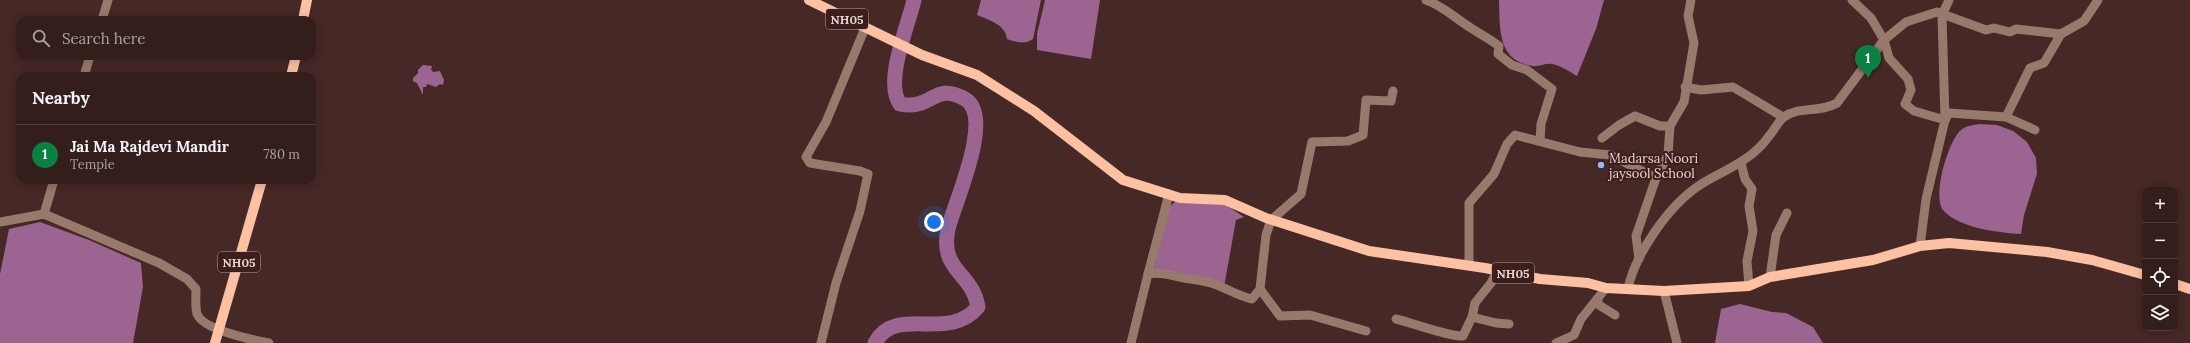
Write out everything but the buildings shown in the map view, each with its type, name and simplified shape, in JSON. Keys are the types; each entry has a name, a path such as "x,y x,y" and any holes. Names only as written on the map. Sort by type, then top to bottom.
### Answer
{"main road":[{"path":"304,16 307,0"},
{"name":"NH05","path":"809,0 922,55 977,75 1034,111 1123,180 1180,198 1225,200 1271,220 1368,251 1469,265 1540,279 1588,283 1606,288 1664,291 1749,286 1770,277 1873,260 1920,246 1949,243 2047,252 2092,260 2142,274"},
{"path":"293,72 295,60"},
{"name":"NH05","path":"215,343 261,184"},
{"path":"2178,285 2190,289"}],"street":[{"path":"103,16 108,0"},
{"path":"1426,0 1438,4 1471,28 1486,36 1499,46 1498,54 1512,65 1527,70 1552,89 1541,124 1540,141"},
{"path":"1639,259 1636,236 1656,178 1668,155 1670,126 1684,102 1694,43 1688,16 1691,0"},
{"path":"1852,0 1871,18 1884,40 1889,58 1908,79 1912,90 1905,104 1914,111 1945,120"},
{"path":"1920,246 1926,199 1945,120 1942,15 1949,0"},
{"path":"2006,117 2030,68 2044,63 2061,34 2084,21 2098,0"},
{"path":"1628,288 1632,273 1639,259 1667,216 1682,198 1700,185 1741,163 1769,137 1783,117 1801,111 1828,108 1836,104 1884,40 1906,22 1937,12 1986,30 1994,28 2010,32 2016,29 2061,34"},
{"path":"821,343 836,284 860,211 868,174 860,171 810,163 806,157 826,122 866,28"},
{"path":"85,72 89,60"},
{"path":"1686,87 1701,90 1733,87 1783,117"},
{"path":"1148,274 1157,272 1184,278 1195,278 1216,284 1240,297 1252,298 1260,289 1266,235 1271,220 1301,194 1312,142 1348,141 1363,135 1366,100 1391,101 1393,91"},
{"path":"1945,120 1949,113 2006,117 2035,130"},
{"path":"1602,138 1619,125 1635,116 1660,126 1670,126"},
{"path":"1469,265 1469,203 1494,174 1507,144 1515,136 1580,152 1610,155 1656,178"},
{"path":"1741,163 1745,179 1752,189 1749,206 1753,231 1747,261 1749,286"},
{"path":"44,214 53,184"},
{"path":"1131,343 1169,194"},
{"path":"1770,277 1776,235 1787,213"},
{"path":"0,222 44,214 159,262 187,279 196,289 197,313 200,319 229,334 269,343"},
{"path":"1396,319 1455,336 1463,336 1472,316 1475,303 1491,284 1498,270"},
{"path":"1556,343 1574,334 1580,319 1594,305 1606,288"},
{"path":"1260,289 1280,316 1310,315 1366,331"},
{"path":"1664,291 1677,343"},
{"path":"1597,299 1599,305 1615,315"},
{"path":"1472,316 1496,323 1509,324"}],"shaded area":[{"path":"981,0 1041,0 1033,39 1027,42 1017,42 1007,39 1004,30 992,21 977,15"},
{"path":"1045,0 1100,0 1091,59 1037,50 1037,34"},
{"path":"1499,0 1604,0 1596,29 1577,76 1555,65 1549,64 1533,66 1521,63 1513,58 1507,51 1503,42"},
{"path":"423,65 432,66 431,69 433,72 440,71 444,80 443,85 440,84 436,87 427,84 426,87 423,87 423,95 417,83 413,81 413,78"},
{"path":"1979,124 1997,125 2013,131 2027,142 2036,158 2037,174 2024,215 2021,234 1991,231 1969,225 1950,216 1943,210 1940,203 1940,181 1951,145 1961,130"},
{"path":"1177,200 1220,201 1244,217 1236,220 1224,287 1154,269 1168,208"},
{"path":"40,222 89,240 141,263 143,287 133,343 0,343 0,274 9,229"},
{"path":"1740,304 1772,312 1786,313 1813,327 1823,343 1715,343 1721,309"}],"waterway":[{"path":"875,343 884,332 896,326 952,322 966,317 978,307 970,286 952,263 948,254 946,243 948,229 970,161 976,123 973,108 965,99 955,94 946,93 919,104 911,105 900,104 896,94 896,68 914,0"}],"place":[{"name":"Jai Ma Rajdevi Mandir","path":"1868,78"},
{"name":"Madarsa Noori jaysool School","path":"1601,165"}]}
